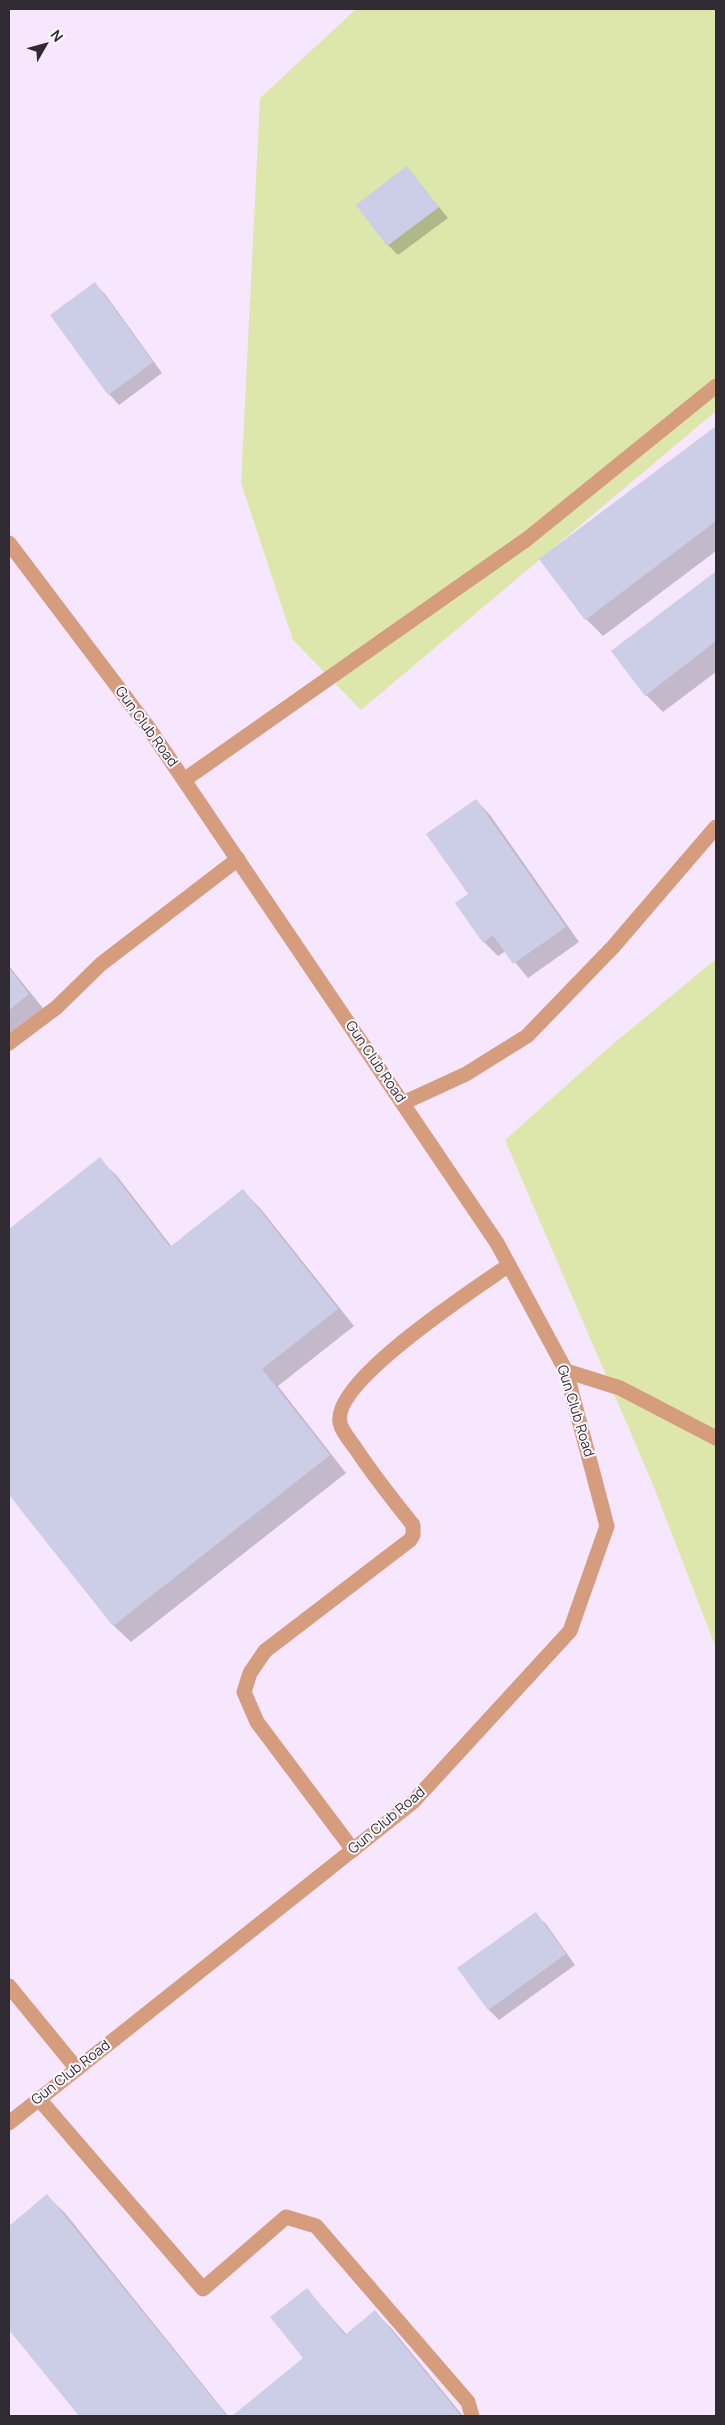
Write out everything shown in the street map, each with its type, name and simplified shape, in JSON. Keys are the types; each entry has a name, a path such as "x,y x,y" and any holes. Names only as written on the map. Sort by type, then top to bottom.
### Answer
{"street":[{"path":"184,780 527,539 716,386"},
{"name":"Gun Club Road","path":"9,543 148,727 497,1243 566,1371 607,1526 570,1631 413,1802 9,2123"},
{"path":"403,1103 466,1074 527,1036 614,947 716,827"},
{"path":"9,1044 57,1007 101,964 238,859"},
{"path":"353,1850 257,1722 244,1692 250,1673 265,1651 410,1540 413,1535 413,1525 369,1468 341,1426 340,1415 344,1402 369,1372 402,1342 509,1265"},
{"path":"566,1371 620,1388 716,1438"},
{"path":"9,1986 76,2069"},
{"path":"39,2099 202,2289 286,2217 316,2226 468,2402 472,2416"}],"green space":[{"path":"356,9 716,9 716,411 361,710 293,640 241,483 260,98"},
{"path":"716,959 716,1648 651,1480 505,1140 614,1043"}],"building":[{"path":"407,166 439,207 387,246 356,205"},
{"path":"95,282 153,362 108,395 50,315"},
{"path":"716,426 716,521 585,620 539,559"},
{"path":"716,571 716,641 645,696 611,651"},
{"path":"476,799 566,927 513,964 493,935 483,943 455,903 468,894 426,834"},
{"path":"9,968 29,994 9,1010"},
{"path":"100,1157 170,1247 243,1189 338,1309 262,1369 330,1455 113,1626 9,1495 9,1229"},
{"path":"536,1912 566,1954 488,2010 457,1968"},
{"path":"47,2194 227,2416 79,2416 9,2330 9,2226"},
{"path":"307,2288 345,2335 375,2310 461,2416 232,2416 303,2358 270,2317"}]}
